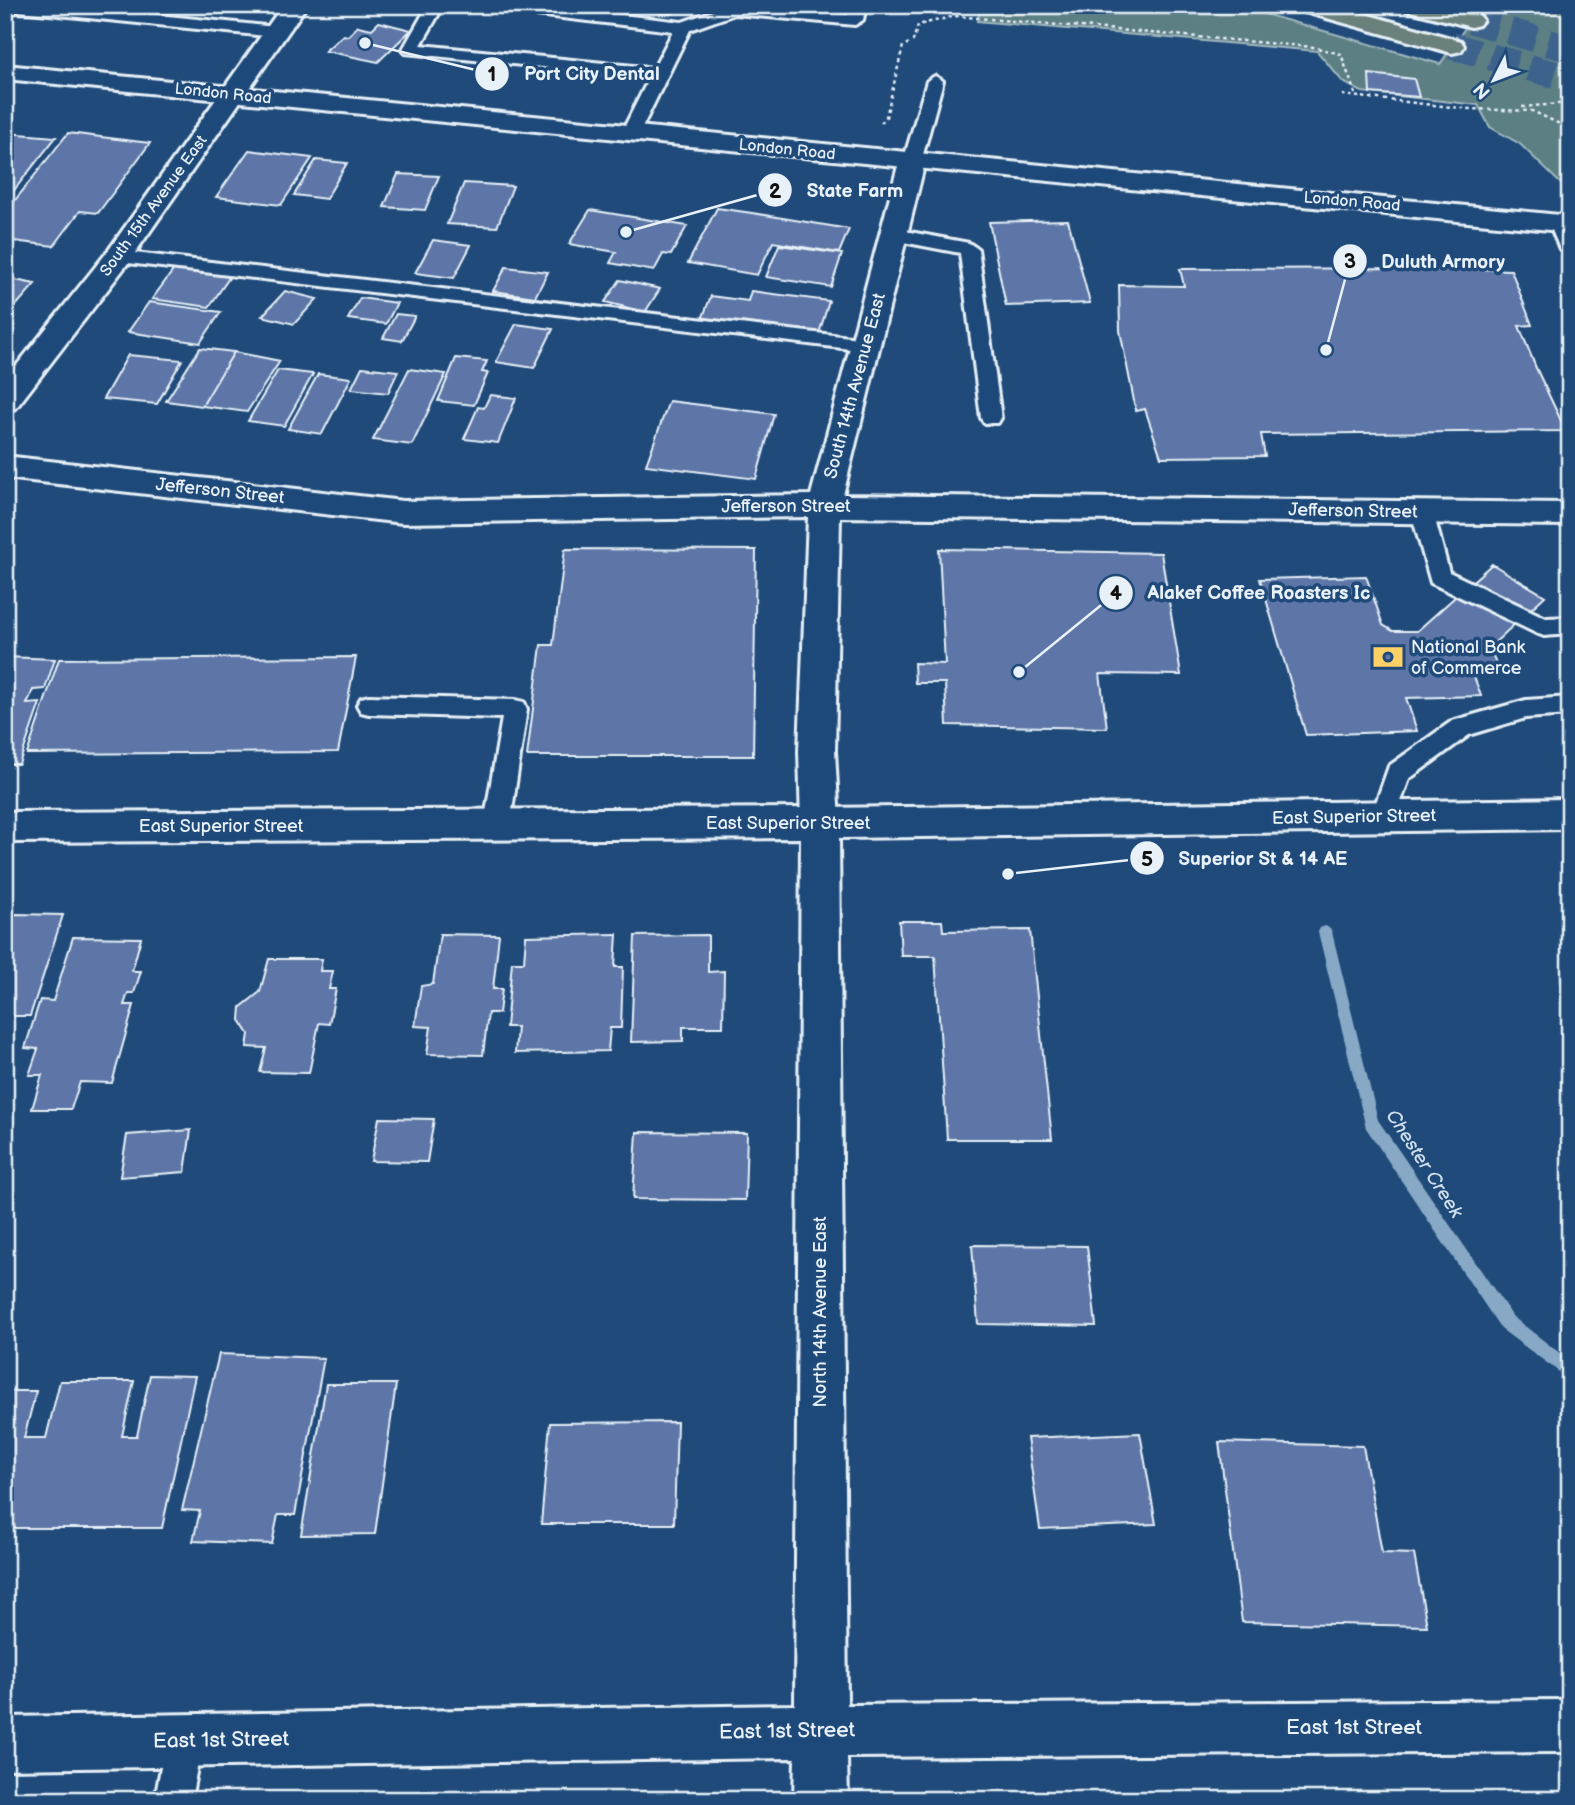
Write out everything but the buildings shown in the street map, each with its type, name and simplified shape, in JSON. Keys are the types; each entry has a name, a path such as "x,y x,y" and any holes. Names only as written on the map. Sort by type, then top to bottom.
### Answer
{"highway":[{"path":"1306,5 1452,46"},
{"path":"1414,5 1471,20"}],"street":[{"name":"South 15th Avenue East","path":"5,401 118,257 295,5"},
{"name":"London Road","path":"5,72 1567,230"},
{"name":"South 14th Avenue East","path":"820,823 817,751 824,506 912,162"},
{"name":"Jefferson Street","path":"5,467 403,512 824,506 1570,514"},
{"name":"East Superior Street","path":"5,827 820,823 1570,814"},
{"name":"North 14th Avenue East","path":"820,823 821,1800"},
{"name":"East 1st Street","path":"5,1743 820,1731 1570,1726"}],"lane":[{"path":"9,5 276,32"},
{"path":"209,25 224,5"},
{"path":"436,5 411,49 660,74"},
{"path":"493,5 683,27 734,9 855,20 858,5"},
{"path":"630,134 683,27"},
{"path":"912,162 920,123 935,81"},
{"path":"894,235 969,249 991,418"},
{"path":"118,257 867,345"},
{"path":"1422,512 1439,577 1544,627 1570,625"},
{"path":"369,705 515,709 497,824"},
{"path":"1384,817 1398,773 1461,728 1526,709 1570,706"},
{"path":"173,1800 184,1740"}],"path":[{"path":"881,123 886,117 903,46 913,41 918,25 955,16 1313,47 1341,54 1356,96"},
{"path":"1342,95 1470,109 1569,103 1570,109"},
{"path":"1513,108 1532,111 1562,124 1570,137"},
{"path":"1562,124 1570,115"}],"green space":[{"path":"982,5 1233,5 1440,64 1481,5 1570,5 1570,189 1563,186 1520,144 1490,127 1478,105 1362,92 1343,82 1317,51 977,21"}],"waterway":[{"name":"Chester Creek","path":"1325,932 1371,1123 1507,1323 1570,1372"}],"tunnel":[{"path":"1471,20 1570,49"},
{"path":"1452,46 1570,79"}],"place":[{"name":"Port City Dental","path":"365,43"},
{"name":"State Farm","path":"626,232"},
{"name":"Duluth Armory","path":"1326,350"},
{"name":"National Bank of Commerce","path":"1388,657"},
{"name":"Alakef Coffee Roasters Ic","path":"1019,672"},
{"name":"Superior St & 14 AE","path":"1008,874"}]}
